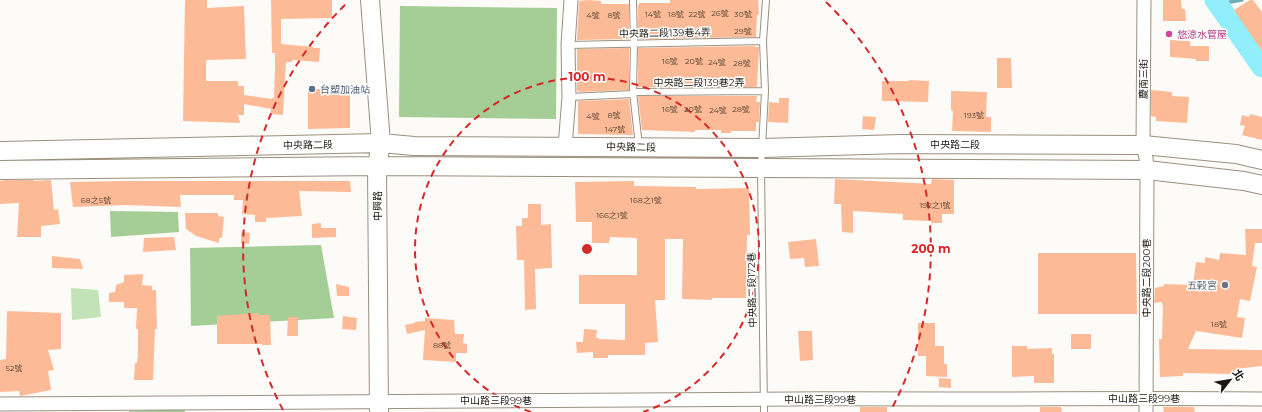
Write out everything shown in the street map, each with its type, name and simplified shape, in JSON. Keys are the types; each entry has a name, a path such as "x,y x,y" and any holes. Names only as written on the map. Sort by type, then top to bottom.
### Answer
{"street":[{"name":"中興路","path":"370,0 381,143 377,166 379,406"},
{"path":"565,146 569,96 568,46 571,0"},
{"name":"慶南三街","path":"1144,0 1146,157"},
{"name":"中央路二段","path":"0,151 381,143 414,146 761,148 901,144 1146,157 1262,185"},
{"name":"中央路二段","path":"0,170 377,166 761,168 1236,154 1262,160"},
{"name":"中央路二段200巷","path":"1146,157 1146,412"},
{"name":"中山路三段99巷","path":"0,404 379,406 764,398 957,405 1146,398 1262,399"}],"lane":[{"path":"633,0 634,93 639,147"},
{"name":"中央路二段172巷","path":"764,412 761,148 765,91 763,41 766,0"},
{"name":"中央路二段139巷4弄","path":"568,46 763,41"},
{"name":"中央路二段139巷2弄","path":"569,96 634,93 765,91"}],"green space":[{"path":"400,6 557,8 556,119 399,117"},
{"path":"110,211 178,212 179,232 111,237"},
{"path":"321,245 334,318 191,326 190,248"},
{"path":"71,288 98,290 101,317 72,320"},
{"path":"185,409 185,412 129,412 129,411"}],"building":[{"path":"185,0 207,0 207,8 244,6 246,59 206,60 206,81 238,81 238,86 244,86 244,95 272,99 274,98 275,53 272,53 271,0 332,0 332,18 281,19 281,44 320,48 319,62 293,60 292,62 286,62 283,115 271,114 271,109 244,104 244,115 238,115 240,123 183,121"},
{"path":"670,0 758,0 759,14 757,15 756,37 638,39 639,3 670,3"},
{"path":"1163,0 1181,0 1182,9 1185,9 1186,21 1163,21"},
{"path":"1250,0 1253,0 1262,12 1262,51 1234,10"},
{"path":"579,1 601,1 601,4 629,4 629,39 577,40"},
{"path":"1170,40 1190,41 1190,46 1209,46 1209,61 1196,61 1196,59 1170,57"},
{"path":"759,47 757,87 638,87 638,48"},
{"path":"629,48 629,90 577,91 577,49"},
{"path":"997,58 1011,58 1012,88 997,88"},
{"path":"882,81 929,81 928,102 882,101"},
{"path":"308,89 350,89 350,128 308,129"},
{"path":"1151,90 1172,92 1172,96 1189,97 1187,123 1156,121 1156,117 1151,116"},
{"path":"951,91 987,92 986,117 991,117 991,132 952,131 953,111 951,110"},
{"path":"638,96 757,96 756,102 760,102 759,122 756,122 756,131 731,131 731,133 721,133 721,130 695,130 695,132 642,130"},
{"path":"779,98 789,98 788,123 768,122 769,102 779,103"},
{"path":"629,99 633,135 578,134 578,101"},
{"path":"1250,114 1262,117 1262,140 1242,135 1245,126 1240,125 1242,115 1249,117"},
{"path":"863,116 876,117 874,130 862,129"},
{"path":"835,179 931,184 932,179 954,180 954,214 942,214 942,223 931,223 931,221 903,220 903,214 853,211 853,233 842,232 841,204 834,204"},
{"path":"51,180 54,210 58,209 60,224 41,226 41,237 17,237 19,203 0,204 0,181"},
{"path":"350,181 351,192 299,191 302,216 266,218 266,222 255,222 255,215 242,214 243,200 234,200 234,195 180,195 181,207 126,205 73,207 70,182"},
{"path":"634,181 634,186 696,187 696,189 749,188 750,235 747,235 746,298 712,298 712,300 682,299 683,239 665,239 665,300 655,300 658,342 645,343 645,355 608,355 608,358 593,358 593,352 577,353 576,342 583,342 584,329 597,330 596,338 599,339 625,340 625,304 579,304 579,275 637,275 637,239 610,237 609,243 592,243 592,222 576,222 575,182"},
{"path":"528,204 541,204 541,225 551,224 552,268 535,269 536,309 525,310 524,260 517,260 516,226 522,226 522,218 528,218"},
{"path":"185,213 218,213 218,216 224,217 222,238 219,238 219,243 196,236 186,229"},
{"path":"321,223 321,228 336,228 336,237 312,238 312,224"},
{"name":"五榖宮","path":"1245,229 1262,229 1262,243 1255,243 1252,266 1257,267 1250,301 1240,299 1237,317 1245,318 1242,338 1196,331 1188,349 1262,350 1262,366 1235,369 1235,374 1183,373 1183,376 1160,377 1159,339 1162,339 1163,305 1162,302 1154,303 1155,288 1164,286 1164,284 1193,285 1196,262 1205,263 1205,257 1219,260 1220,253 1246,255"},
{"path":"241,232 250,233 249,244 241,243"},
{"path":"174,237 176,250 143,252 144,238"},
{"path":"816,239 819,266 805,267 804,258 790,259 788,242"},
{"path":"1038,253 1136,253 1137,314 1038,314"},
{"path":"52,256 80,259 83,269 52,268"},
{"path":"143,274 142,285 152,286 152,290 156,290 157,329 155,329 153,380 134,380 135,363 137,363 138,355 138,329 136,329 137,308 124,308 124,302 109,302 109,293 115,292 116,285 124,282 124,275"},
{"path":"336,284 349,287 349,296 337,296"},
{"path":"7,311 61,313 61,349 48,350 54,370 48,371 51,390 20,396 19,391 0,392 0,360 6,359"},
{"path":"259,313 259,315 270,315 271,345 217,344 217,316"},
{"path":"343,316 357,318 356,330 342,329"},
{"path":"288,317 298,317 298,336 287,336"},
{"path":"425,318 454,320 455,334 464,334 463,343 467,344 467,353 456,353 456,362 423,360 425,330 407,334 405,325 425,321"},
{"path":"918,323 935,323 935,346 944,346 944,364 947,364 947,377 926,376 926,356 918,356"},
{"path":"798,331 812,331 813,360 800,361"},
{"path":"1071,334 1091,334 1091,349 1071,349"},
{"path":"1012,346 1027,346 1027,349 1052,348 1052,354 1054,354 1054,383 1034,383 1034,376 1012,377"},
{"path":"939,378 951,379 951,388 939,387"},
{"path":"860,407 887,407 887,412 860,412"},
{"path":"1040,407 1061,407 1062,412 1040,412"},
{"path":"1163,407 1194,407 1195,412 1164,412"}],"waterway":[{"path":"1215,0 1262,67"},
{"path":"1218,4 1242,0"}],"place":[{"name":"悠涼水管屋","path":"1169,34"},
{"name":"台塑加油站","path":"312,89"},
{"name":"五榖宮","path":"1225,285"}]}
